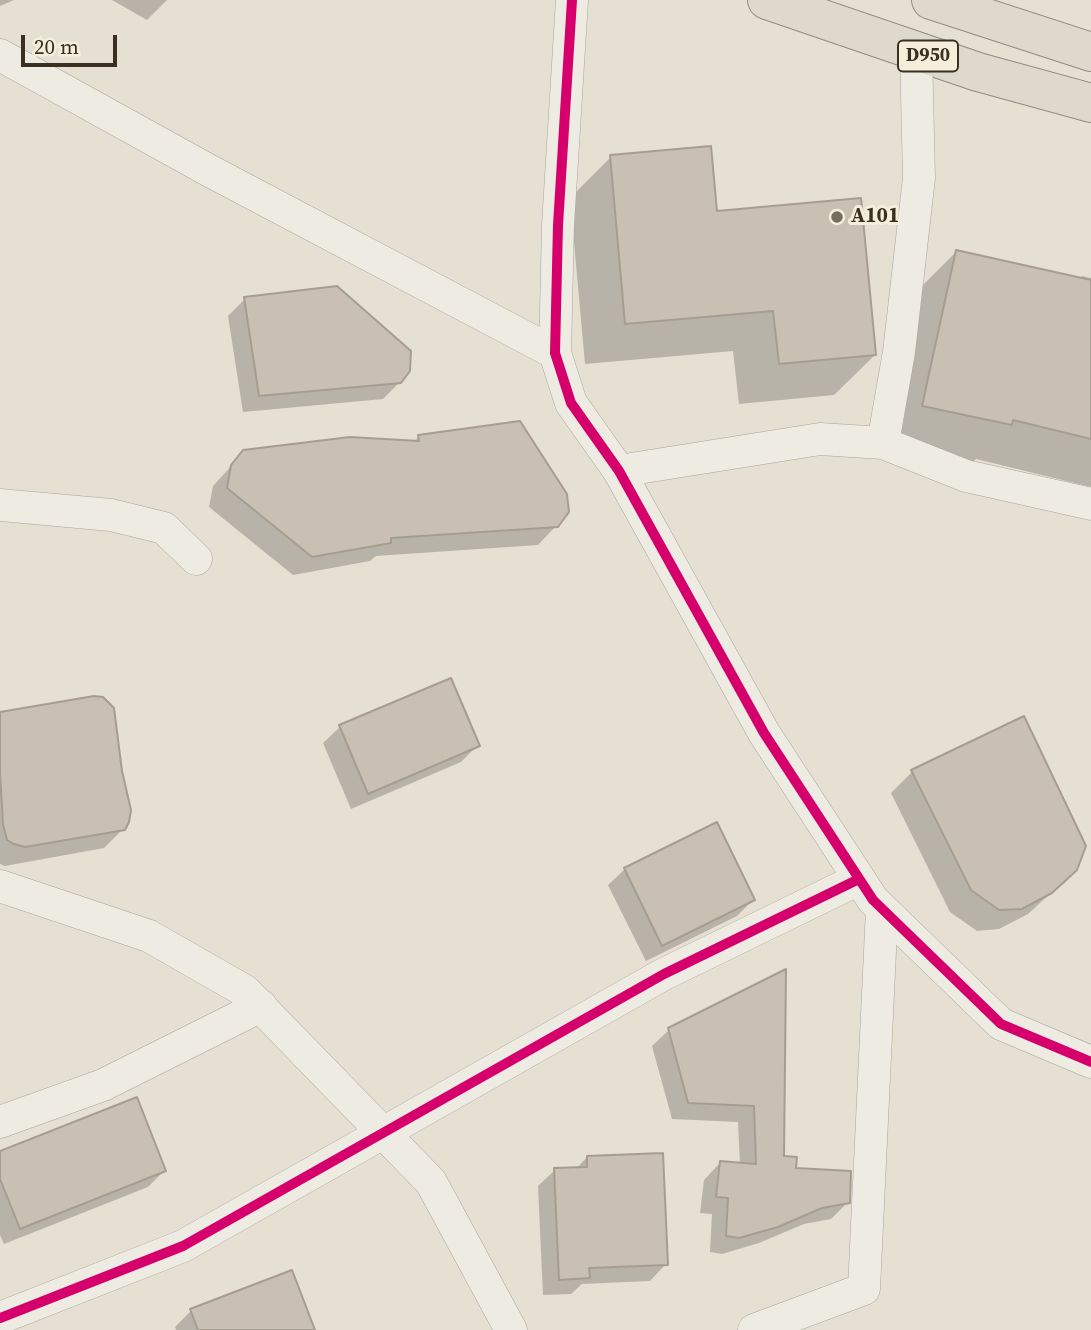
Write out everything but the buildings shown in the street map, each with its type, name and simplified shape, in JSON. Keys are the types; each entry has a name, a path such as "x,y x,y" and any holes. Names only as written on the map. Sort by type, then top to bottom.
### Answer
{"highway":[{"name":"D950","path":"767,0 916,52 1045,92 1091,103"},
{"name":"D950","path":"931,0 1091,52"}],"street":[{"path":"572,0 558,225 555,353 571,403 619,471 764,733 859,879 882,909 1001,1024 1091,1062"},
{"path":"883,443 899,352 919,178 916,52"},
{"path":"0,55 210,171 555,353"},
{"path":"619,471 820,439 883,443 966,476 1091,504"},
{"path":"0,505 111,515 164,528 196,559"},
{"path":"0,1318 183,1246 664,974 859,879"},
{"path":"0,886 149,936 245,991 431,1182 511,1330"},
{"path":"754,1330 864,1289 882,909"},
{"path":"0,1122 103,1085 261,1006"}],"cycle path":[{"path":"572,0 558,225 555,353 571,403 619,471 764,733 873,900 1001,1024 1091,1062"},
{"path":"0,1318 183,1246 664,974 859,879"}],"place":[{"name":"A101","path":"837,217"}]}
